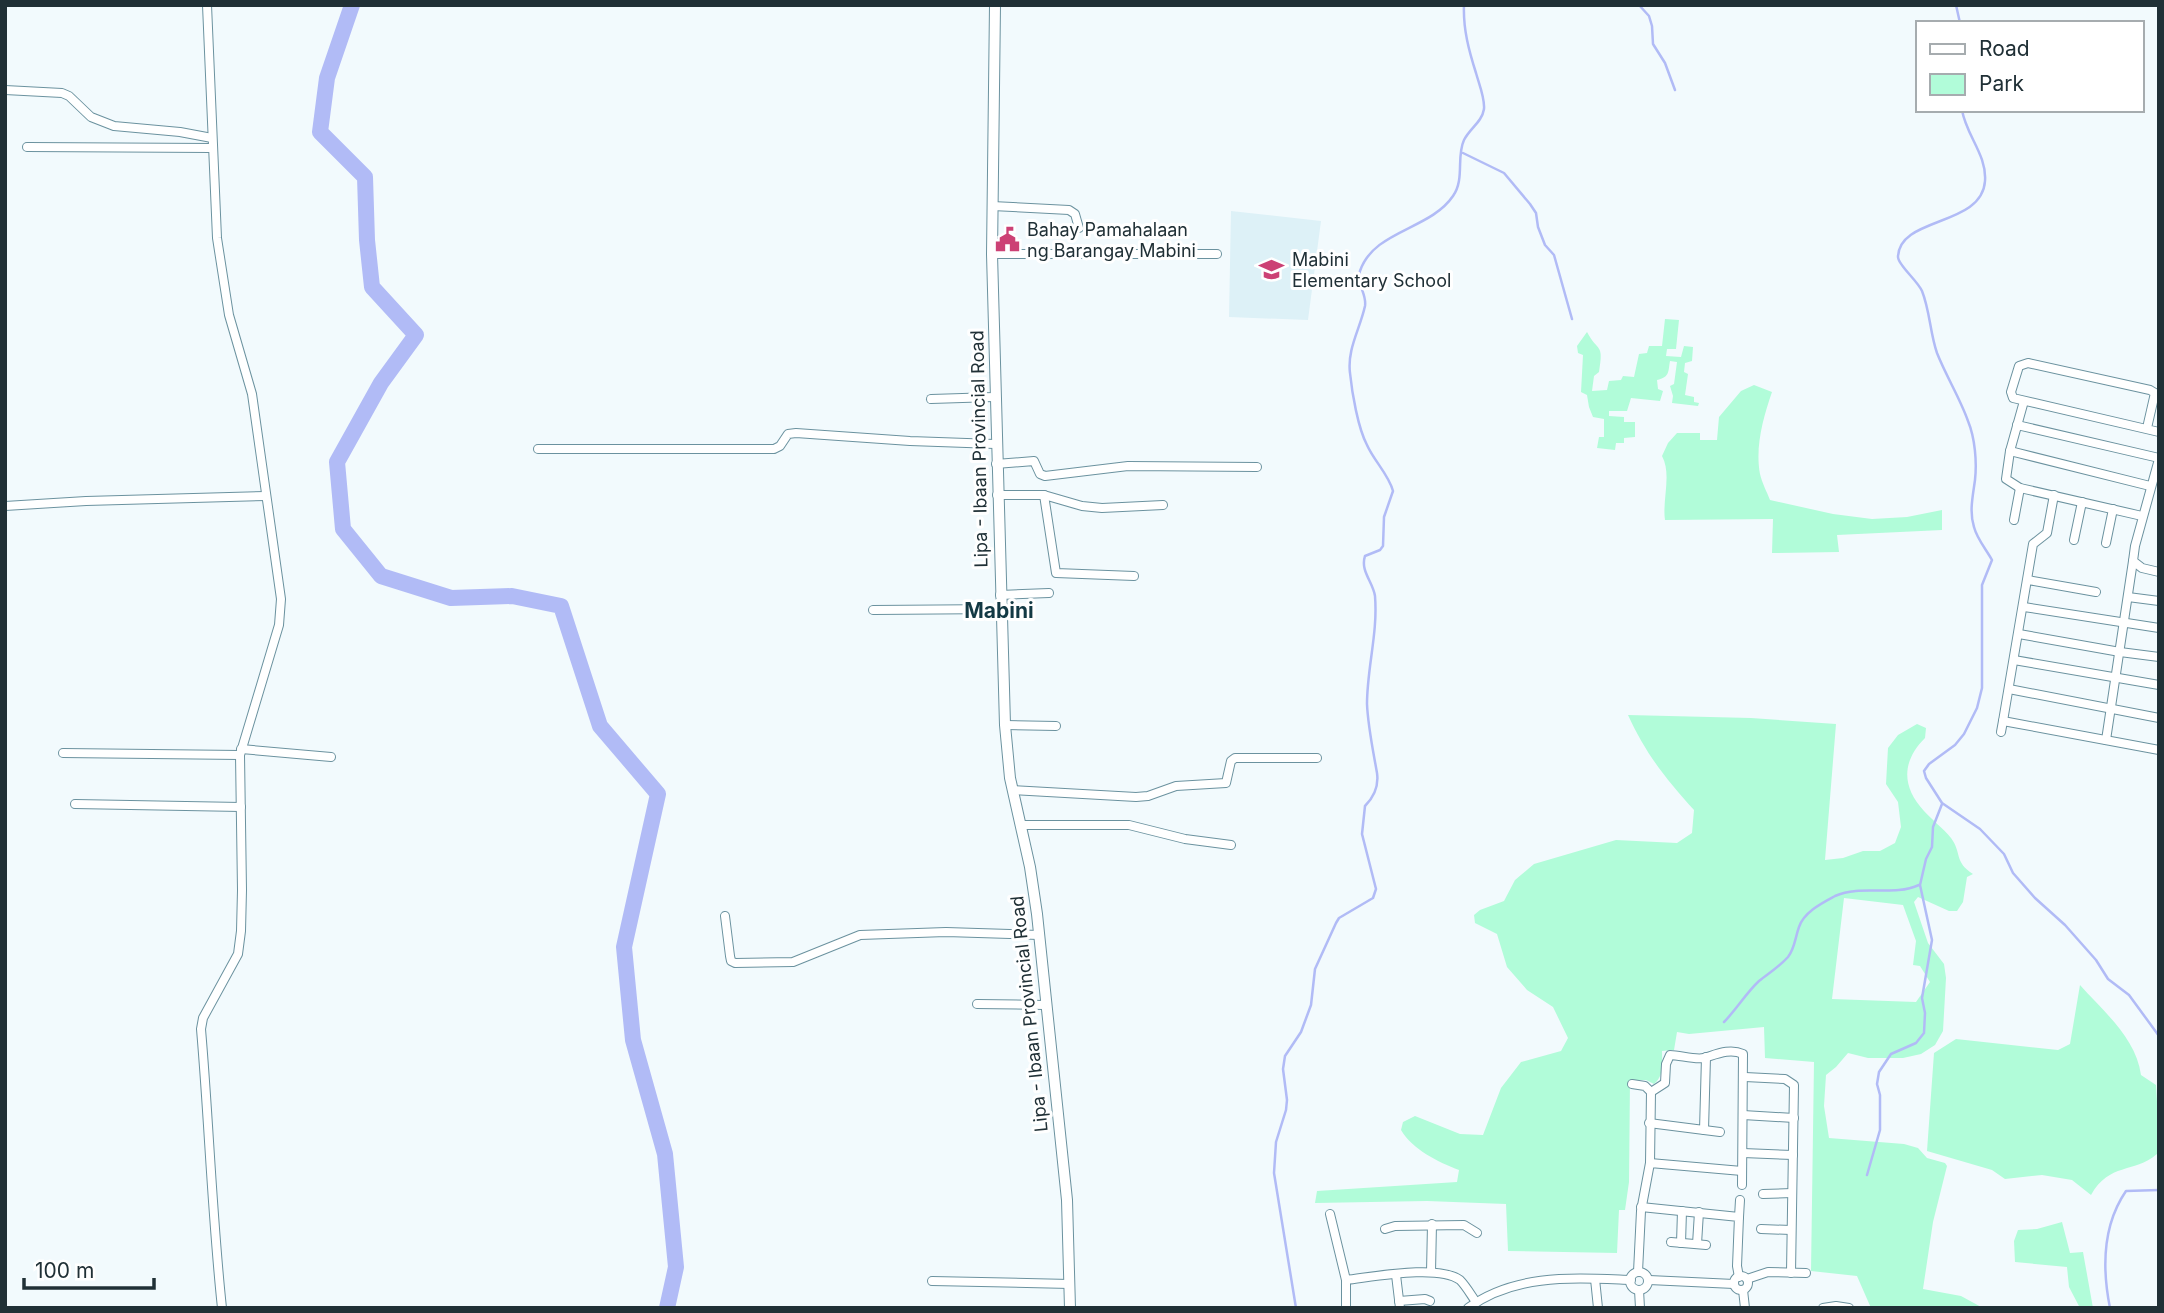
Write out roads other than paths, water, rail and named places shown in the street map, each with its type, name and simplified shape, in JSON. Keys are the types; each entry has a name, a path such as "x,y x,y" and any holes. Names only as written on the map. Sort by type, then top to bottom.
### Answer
{"main road":[{"name":"Lipa - Ibaan Provincial Road","path":"995,5 992,254 995,444 1005,725 1013,790 1030,867 1039,935 1065,1187 1070,1308"}],"street":[{"path":"207,5 217,238 229,315 252,394 281,599 279,625 240,752 242,890 238,954 203,1018 201,1029 222,1308"},
{"path":"5,90 62,93 69,96 91,117 114,126 212,138"},
{"path":"27,147 212,148"},
{"path":"992,206 1069,211 1074,214 1079,228"},
{"path":"992,254 1217,254"},
{"path":"2147,428 2155,393 2150,390 2023,363 2018,366 2011,392 2013,398 2159,432"},
{"path":"932,399 994,397"},
{"path":"2024,401 2010,451 2006,479 2020,488 2142,516"},
{"path":"2017,425 2159,459 2142,516 2133,561 2106,740"},
{"path":"538,449 774,449 780,446 788,434 796,433 995,444"},
{"path":"2010,451 2150,486"},
{"path":"996,464 1032,460 1036,462 1040,474 1045,476 1128,466 1257,467"},
{"path":"2014,520 2020,488"},
{"path":"997,495 1044,495 1082,506 1101,508 1163,505"},
{"path":"1044,495 1056,573 1133,576"},
{"path":"2001,732 2033,544 2047,533 2054,495"},
{"path":"5,506 266,496"},
{"path":"2074,540 2082,502"},
{"path":"2106,543 2113,509"},
{"path":"2133,561 2141,568 2159,572"},
{"path":"2028,580 2096,592"},
{"path":"1000,595 1049,593"},
{"path":"2128,597 2159,601"},
{"path":"2024,607 2159,628"},
{"path":"873,610 1001,609"},
{"path":"2019,634 2159,657"},
{"path":"2014,660 2159,685"},
{"path":"2009,689 2159,718"},
{"path":"2003,721 2159,750"},
{"path":"1005,725 1056,726"},
{"path":"63,753 240,752 331,757"},
{"path":"1013,790 1148,796 1176,786 1226,783 1231,761 1235,758 1317,758"},
{"path":"75,804 241,807"},
{"path":"1020,825 1129,825 1185,839 1231,845"},
{"path":"725,916 731,961 735,963 793,961 860,935 946,932 1039,935"},
{"path":"977,1004 1045,1005"},
{"path":"1651,1092 1665,1083 1666,1064 1670,1055 1706,1057 1714,1053 1741,1053 1745,1058 1742,1185"},
{"path":"1704,1130 1706,1057"},
{"path":"1745,1077 1785,1079 1792,1082 1794,1088 1791,1273"},
{"path":"1346,1280 1431,1272 1460,1280 1472,1305 1528,1282 1571,1278 1630,1280 1638,1272 1641,1207 1650,1163 1651,1092 1645,1086 1633,1084"},
{"path":"1743,1115 1794,1118"},
{"path":"1649,1123 1720,1132"},
{"path":"1744,1153 1793,1155"},
{"path":"1650,1163 1742,1171"},
{"path":"1763,1194 1792,1193"},
{"path":"1740,1200 1737,1266 1740,1280 1737,1289 1743,1290 1745,1308"},
{"path":"1641,1207 1739,1217"},
{"path":"1682,1211 1676,1242 1701,1245 1699,1212"},
{"path":"1330,1214 1346,1280 1346,1308"},
{"path":"1385,1229 1432,1224 1464,1225 1477,1233"},
{"path":"1431,1272 1432,1224"},
{"path":"1761,1229 1791,1230"},
{"path":"1638,1272 1645,1274 1649,1280"},
{"path":"1649,1280 1740,1280 1768,1272 1806,1273"},
{"path":"1396,1275 1400,1304 1425,1299 1430,1301"},
{"path":"1595,1279 1598,1308"},
{"path":"1630,1280 1633,1287 1639,1290"},
{"path":"1639,1290 1644,1288 1649,1280"},
{"path":"932,1282 1070,1284"},
{"path":"1639,1290 1640,1308"},
{"path":"1823,1308 1849,1308"}],"waterway":[{"path":"352,5 327,78 320,132 365,177 372,287 416,335 381,383 337,462 343,529 381,576 451,598 512,596 561,606 600,726 658,794 624,947 633,1040 665,1154 676,1267 667,1308"},
{"path":"1296,1308 1274,1173 1276,1142 1287,1100 1283,1069 1285,1056 1301,1032 1311,1005 1315,969 1336,923 1339,918 1373,898 1376,889 1362,834 1365,806 1377,783 1367,704 1375,596 1365,572 1364,561 1365,556 1383,546 1384,517 1393,491 1364,438 1352,390 1350,356 1365,306 1359,276 1367,257 1377,247 1431,216 1443,207 1457,189 1464,140 1481,118 1484,109 1483,96 1467,40 1464,5"},
{"path":"1639,5 1649,16 1653,44 1665,63 1675,90"},
{"path":"1956,5 1960,21"},
{"path":"1962,112 1983,162 1985,181 1980,196 1970,207 1912,234 1902,244 1898,257 1922,291 1937,353 1970,428 1976,466 1972,515 1977,536 1992,560 1982,585 1982,688 1977,708 1964,734 1955,745 1929,764 1924,771 1942,803 1980,829 2004,854 2013,873 2035,898 2065,925 2096,960 2108,979 2129,995 2159,1036"},
{"path":"1463,153 1504,173 1536,213 1545,245 1554,255 1572,319"},
{"path":"1867,1175 1880,1130 1880,1095 1877,1084 1879,1072 1891,1054 1916,1043 1924,1033 1925,1013 1922,998 1932,940 1920,885 1926,859 1932,847 1933,827 1942,804"},
{"path":"1724,1022 1754,986 1788,957 1801,922 1814,908 1845,893 1899,890 1919,885"},
{"path":"2110,1308 2105,1263 2112,1218 2126,1191 2159,1190"}],"place":[{"name":"Bahay Pamahalaan ng Barangay Mabini","path":"1007,239"},
{"name":"Mabini Elementary School","path":"1272,269"}],"district":[{"name":"Mabini","path":"999,610"}]}
